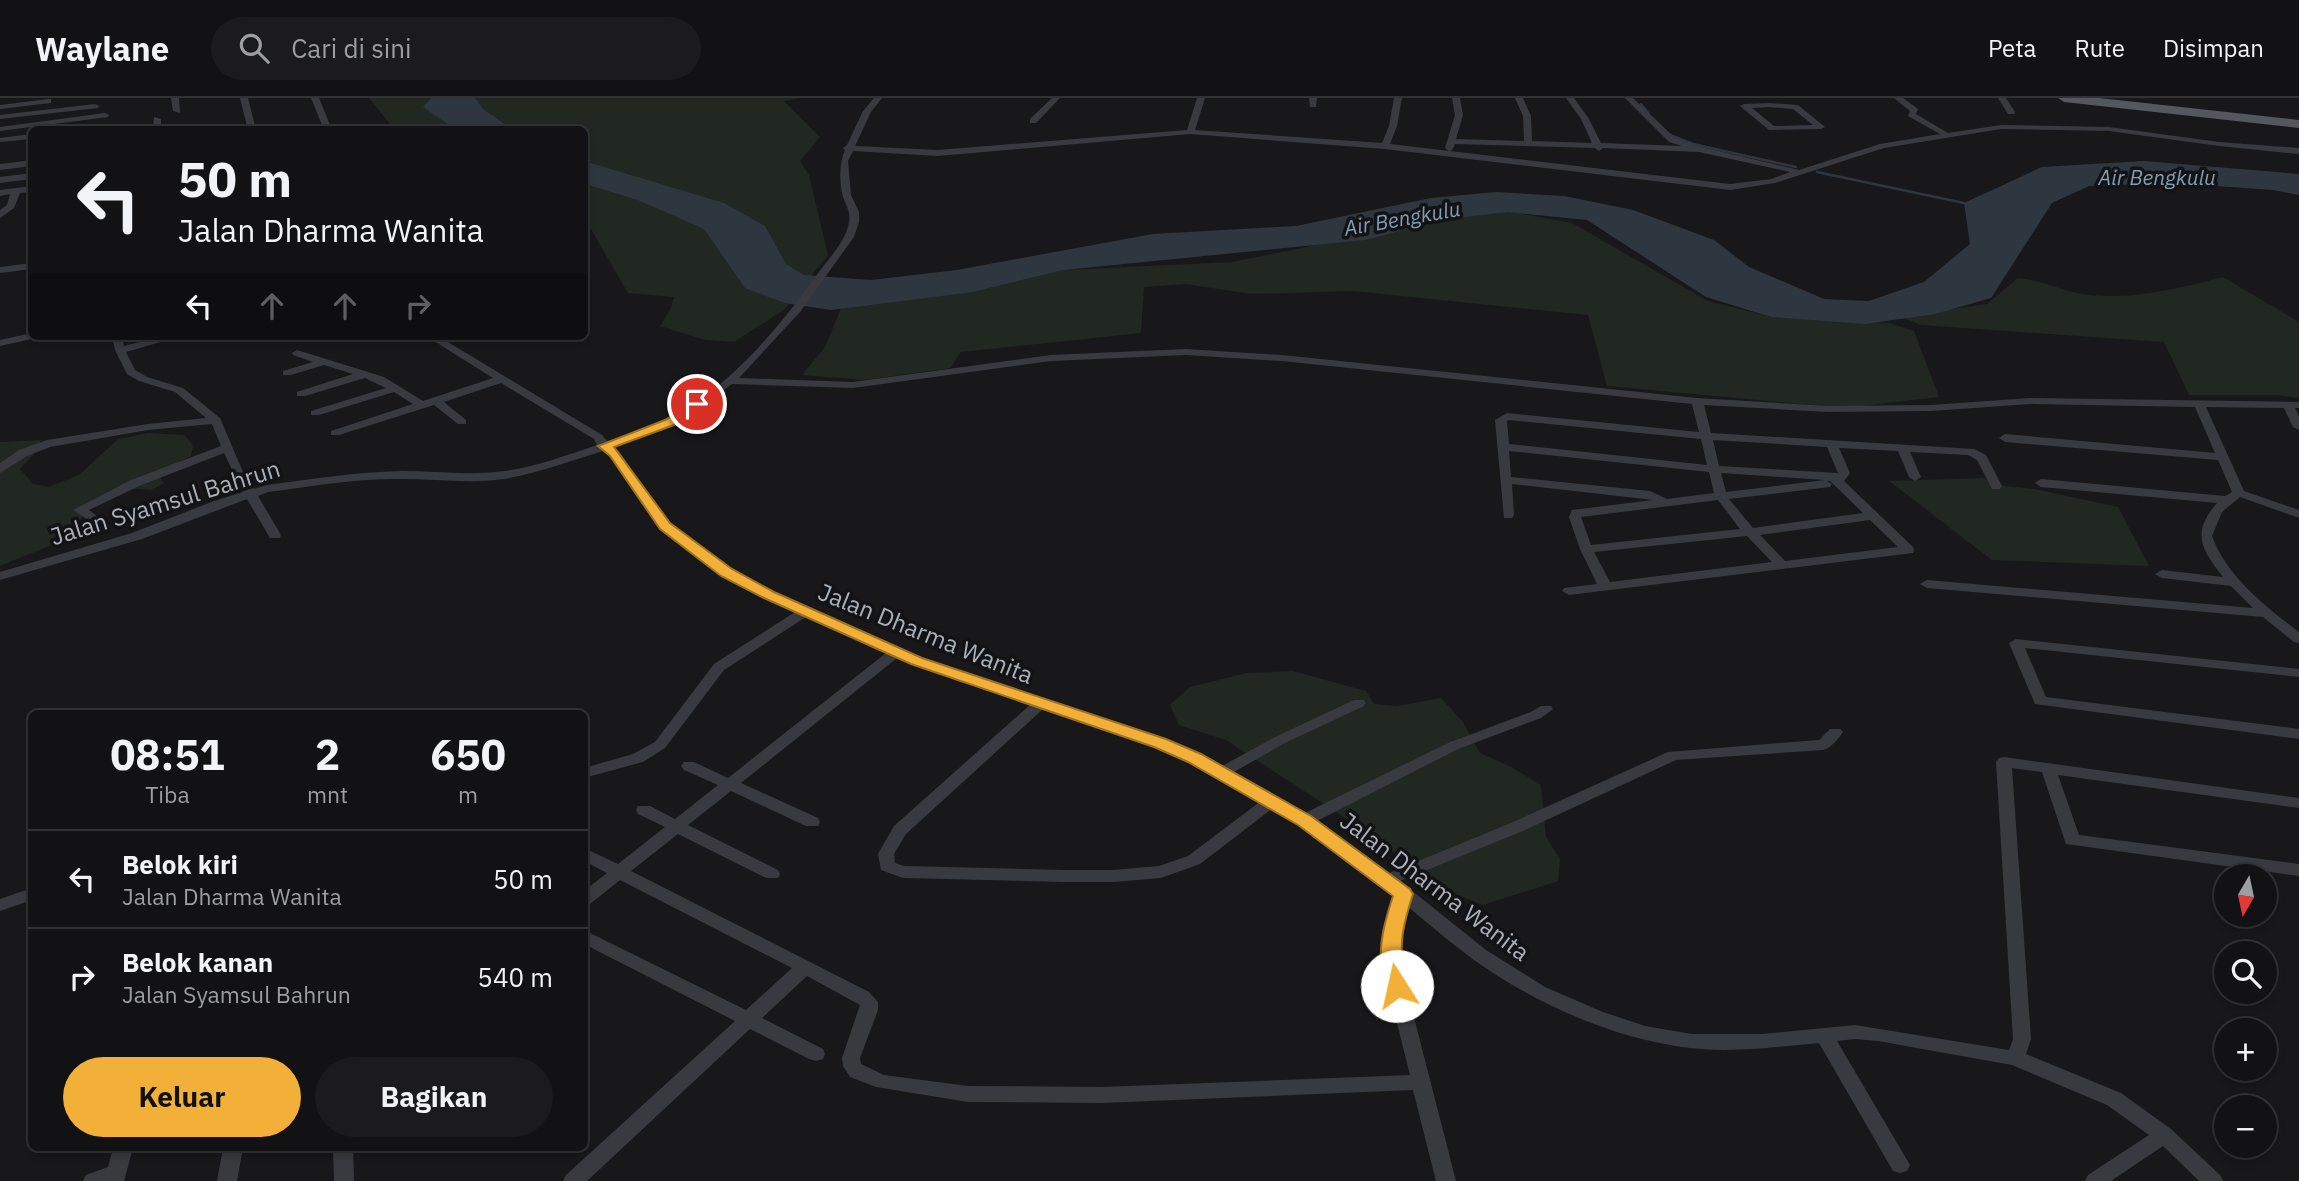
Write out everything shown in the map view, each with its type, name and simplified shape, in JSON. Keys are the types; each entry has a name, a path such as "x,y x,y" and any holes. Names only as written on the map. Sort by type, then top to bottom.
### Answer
{"main road":[{"path":"2064,98 2299,124"}],"street":[{"path":"111,98 123,98"},
{"path":"175,98 177,111"},
{"path":"244,98 252,126"},
{"path":"315,98 326,126"},
{"path":"878,98 871,105 848,148 938,153 1189,132 1385,146 1717,187 1759,184 1883,146 2001,127 2082,127 2299,151"},
{"path":"1033,121 1056,98"},
{"path":"1189,132 1201,98"},
{"path":"1385,146 1393,126 1398,98"},
{"path":"1446,153 1459,115 1457,98"},
{"path":"1519,98 1527,116 1528,144"},
{"path":"1570,98 1586,119 1599,148"},
{"path":"1629,98 1668,137 1699,149 1796,172"},
{"path":"1898,98 1914,111 1910,113 1912,115 1945,134"},
{"path":"2002,98 2011,112"},
{"path":"0,107 49,99 41,126 105,115"},
{"path":"1767,102 1793,106 1821,127 1772,128 1744,106 1767,102"},
{"path":"0,117 95,106"},
{"path":"157,119 157,126"},
{"path":"0,129 28,127"},
{"path":"0,140 28,138"},
{"path":"1452,141 1599,148 1699,149"},
{"name":"Jalan Syamsul Bahrun","path":"0,576 137,536 249,493 285,485 356,477 402,475 465,478 503,475 541,467 669,422 730,381 796,310 844,246 855,222 844,173 848,148"},
{"path":"0,167 28,163"},
{"path":"0,180 28,176"},
{"path":"0,193 28,190"},
{"path":"0,215 11,206 16,191"},
{"path":"0,270 28,266"},
{"path":"0,343 28,337"},
{"path":"118,340 120,350 135,375 178,390 216,420 249,493 275,535"},
{"path":"120,350 160,340"},
{"name":"Jalan Dharma Wanita","path":"438,340 590,431 615,454 665,526 726,572 805,612 896,652 1040,704 1160,743 1222,772 1305,820 1387,880 1480,955 1539,992 1645,1034 1692,1041 1762,1041 1823,1034 1878,1034 2015,1058 2114,1099 2164,1135 2213,1181"},
{"path":"297,353 365,374 397,388 422,405"},
{"path":"730,381 853,385 1051,358 1125,353 1212,353 1342,363 1697,401 1879,410 2030,401 2293,405 2299,427"},
{"path":"288,373 326,361"},
{"path":"301,394 365,374"},
{"path":"335,433 502,379"},
{"path":"315,413 397,388"},
{"path":"436,401 462,422"},
{"path":"1697,401 1712,469 1721,496 1750,532 1783,566"},
{"path":"2199,403 2239,494"},
{"path":"1508,515 1501,420 1507,415 1704,436 1977,454 1984,460 1996,486"},
{"path":"0,469 23,453 47,444 148,427 216,420"},
{"path":"2005,438 2222,457"},
{"path":"1606,588 1586,549 1574,517 1576,513 1836,481 1845,476 1832,445"},
{"path":"1504,447 1836,481 1908,550 1569,591"},
{"path":"96,519 79,510 135,483 227,448"},
{"path":"1902,448 1915,477"},
{"path":"1505,480 1650,495 1665,502"},
{"path":"2041,483 2226,500"},
{"path":"2299,514 2239,494 2226,500 2211,519 2206,536 2216,557 2237,583 2266,613 2299,639"},
{"path":"1586,549 1873,516"},
{"path":"2162,574 2237,583"},
{"path":"1927,584 2266,613"},
{"path":"588,772 638,758 660,745 719,667 805,612"},
{"path":"2299,673 2016,643 2040,701 2299,734"},
{"path":"588,897 896,652"},
{"path":"1222,772 1280,740 1359,703"},
{"path":"1040,704 900,830 887,854 887,866 903,872 1064,876 1161,872 1194,860 1272,801"},
{"path":"1305,820 1453,746 1546,709"},
{"path":"1387,880 1517,827 1673,755 1823,745 1835,732"},
{"path":"2015,1058 2022,1038 2004,762 2299,803"},
{"path":"689,765 812,822"},
{"path":"2048,767 2073,840 2299,870"},
{"path":"644,810 772,874"},
{"path":"588,856 869,1002 851,1058 857,1072 910,1087 968,1094 1102,1095 1420,1082"},
{"path":"1403,894 1391,930 1391,963 1446,1181"},
{"path":"0,905 28,895"},
{"path":"588,938 816,1054"},
{"path":"573,1181 805,967"},
{"path":"1823,1034 1900,1165"},
{"path":"2095,1181 2164,1135"},
{"path":"93,1181 116,1177 122,1151"},
{"path":"227,1181 232,1151"},
{"path":"343,1151 344,1181"}],"shaded area":[{"path":"369,98 799,98 784,101 820,137 800,161 809,175 828,255 785,309 734,342 705,340 660,326 674,297 628,293 588,224 588,126 392,126"},
{"path":"1507,211 1572,223 1708,301 1771,317 1889,323 1914,331 1939,397 1844,408 1607,386 1588,315 1353,291 1251,294 1186,284 1144,287 1141,333 961,352 950,368 865,380 802,375 825,347 842,306 880,304 917,291 973,292 1064,270 1232,262 1441,220"},
{"path":"2223,277 2299,322 2299,398 2278,395 2189,395 2164,342 1921,325 1899,316 1987,304 2018,278 2082,294 2117,296 2171,289"},
{"path":"148,433 185,435 193,446 191,456 157,473 164,483 152,490 123,488 84,512 78,526 54,544 0,566 0,442 41,440 36,452 20,469 33,484 49,487 79,475 118,439"},
{"path":"1982,478 2004,486 2035,489 2118,507 2149,566 1992,560 1889,481"},
{"path":"1293,671 1366,691 1374,704 1397,706 1441,698 1463,722 1480,753 1541,785 1546,837 1560,859 1558,881 1483,905 1448,891 1359,827 1226,740 1179,725 1170,705 1190,687 1247,673"}],"water":[{"path":"431,98 475,98 484,110 508,126 451,126 423,107"},
{"name":"Air Bengkulu","path":"2144,161 2299,174 2299,195 2273,190 2174,183 2089,186 2052,203 1991,298 1935,314 1865,324 1771,317 1706,297 1587,220 1507,212 1441,220 1365,240 1064,270 973,292 831,310 785,303 745,288 704,229 638,200 588,185 588,162 724,203 765,226 786,264 804,275 871,280 957,270 1153,234 1296,226 1431,198 1496,192 1564,196 1633,210 1714,240 1749,267 1824,299 1869,301 1924,282 1970,244 1964,203 2042,167"}],"waterway":[{"path":"1641,104 1649,114"},
{"path":"1670,135 1693,144 1796,167"},
{"path":"1817,172 1964,203"}],"route":[{"path":"697,404 669,422 604,446 615,454 665,526 691,548 726,572 769,595 916,661 1160,743 1222,772 1305,820 1403,894 1391,930 1391,963 1397,986"}]}
